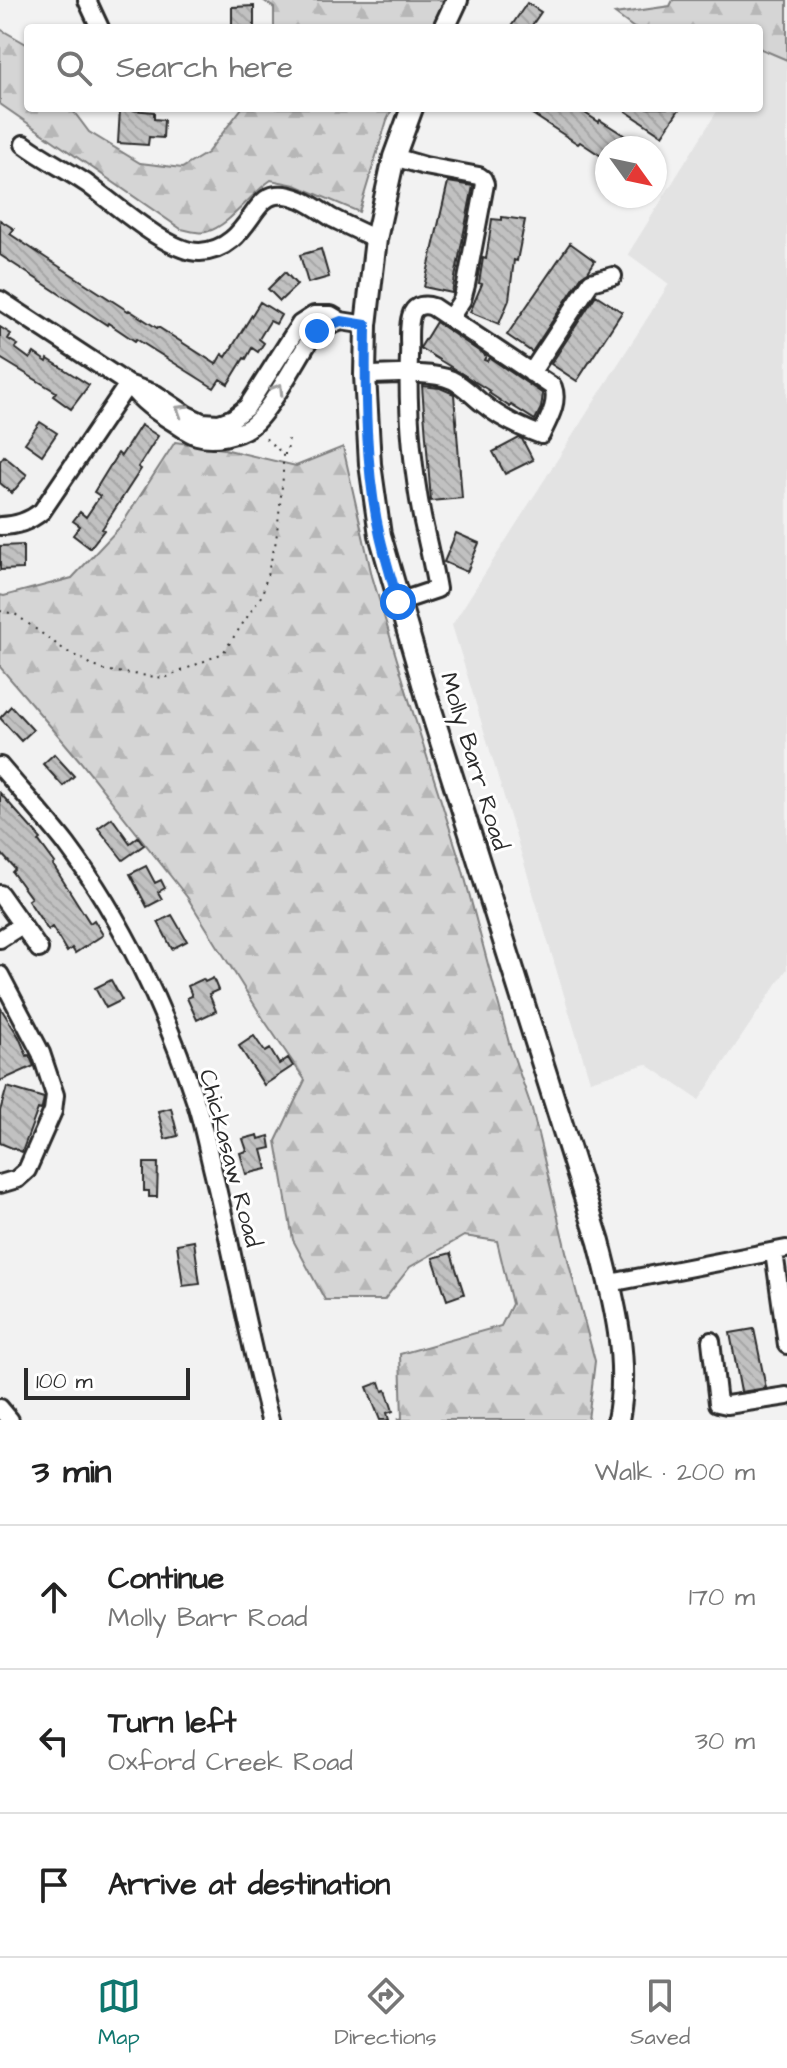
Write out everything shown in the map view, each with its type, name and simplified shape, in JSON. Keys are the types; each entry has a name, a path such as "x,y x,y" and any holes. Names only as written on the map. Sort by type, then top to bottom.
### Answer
{"main road":[{"path":"446,24 457,0"},
{"name":"Molly Barr Road","path":"411,112 394,157 376,239 366,325 365,375 370,464 380,535 398,602 610,1283 622,1356 618,1420"}],"street":[{"path":"87,0 98,24"},
{"path":"24,144 87,184 166,241 186,250 201,252 236,238 266,199 275,195 305,201 376,239"},
{"path":"394,157 479,176 485,184 466,285 462,300 450,318"},
{"path":"531,373 591,282 613,276"},
{"path":"0,300 128,384 156,394 202,422 219,423 233,418 253,417 260,388 300,324 314,315 331,315 341,321 366,325"},
{"path":"365,375 409,374 453,380 515,426 541,435 556,395 553,387 450,318 427,305 418,306 413,312 409,374 411,439 421,515 437,589 398,602"},
{"path":"0,526 32,519 42,511 128,384"},
{"name":"Chickasaw Road","path":"0,766 67,845 108,907 143,969 165,1022 195,1100 270,1420"},
{"path":"0,894 39,949"},
{"path":"0,939 22,925"},
{"path":"0,975 41,1053 55,1095 53,1111 27,1170 17,1179 0,1184"},
{"path":"610,1283 780,1250 787,1345"},
{"path":"711,1341 718,1403 727,1405 787,1396"},
{"path":"0,1408 10,1420"}],"path":[{"path":"0,611 15,614 66,651 102,670 165,678 223,653 262,595 276,541 283,454 253,417"},
{"path":"283,454 287,454 289,434"}],"shaded area":[{"path":"763,51 787,60 787,969 699,1100 646,1064 590,1081 452,625 669,284 628,254 657,208 667,208 667,191 717,112 763,112"}],"green space":[{"path":"263,0 444,0 433,24 274,24 274,8"},
{"path":"673,0 787,0 787,60 763,50 763,24 629,24 615,14 670,6"},
{"path":"0,29 24,43 24,112 74,112 89,132 140,163 182,168 207,153 239,112 391,112 359,212 295,185 271,180 215,229 197,232 181,229 0,104"},
{"path":"175,442 224,449 296,466 343,447 372,576 462,867 509,1043 532,1109 595,1361 588,1420 397,1420 402,1418 400,1354 501,1326 512,1304 497,1241 464,1236 410,1267 384,1300 325,1300 293,1240 276,1141 305,1080 187,897 80,761 0,667 0,595 72,578 120,527"}],"building":[{"path":"527,3 541,12 533,24 513,24"},
{"path":"254,6 254,24 232,24 232,7"},
{"path":"120,112 154,112 154,119 164,120 163,138 149,137 148,145 118,143"},
{"path":"529,112 583,112 625,136 595,136 595,152 580,142 578,144"},
{"path":"627,112 677,112 662,135"},
{"path":"448,182 473,186 452,293 424,287"},
{"path":"502,217 525,220 517,261 514,260 509,300 499,324 470,312 482,284 479,283 492,219 502,220"},
{"path":"0,220 14,229 10,234 46,258 216,364 222,354 226,357 260,302 281,315 276,324 270,321 259,339 264,343 258,352 252,348 228,384 220,379 214,388 136,339 107,325 0,255"},
{"path":"570,243 595,261 532,352 507,335"},
{"path":"321,249 329,277 308,283 300,255"},
{"path":"285,272 297,285 280,301 268,289"},
{"path":"596,295 622,312 577,381 551,364"},
{"path":"436,322 486,356 484,360 490,358 543,394 535,420 420,348"},
{"path":"0,327 11,334 8,339 18,345 15,348 30,359 34,353 47,362 48,359 89,385 71,409 53,396 56,392 0,358"},
{"path":"422,386 440,388 454,394 462,498 431,501"},
{"path":"40,422 57,433 42,455 25,443"},
{"path":"141,425 158,436 104,530 90,548 73,535 80,526 73,521 80,512 86,517 100,496 94,492 118,453 121,456"},
{"path":"519,438 533,460 505,474 493,452"},
{"path":"4,456 27,475 12,493 0,483 0,461"},
{"path":"456,533 479,543 467,572 444,562"},
{"path":"23,545 23,569 0,570 0,546"},
{"path":"11,706 33,730 21,741 0,718"},
{"path":"54,754 74,776 63,786 43,764"},
{"path":"0,793 41,839 39,841 55,863 53,865 90,923 94,920 103,935 75,953 72,948 67,952 52,927 48,930 28,900 31,898 12,872 15,869 0,852"},
{"path":"112,818 130,843 138,837 144,845 123,860 98,828"},
{"path":"146,866 155,883 161,880 165,888 158,892 162,899 147,907 130,874"},
{"path":"172,915 187,941 172,949 158,922"},
{"path":"213,978 218,990 209,994 216,1011 197,1020 187,998 192,996 188,986"},
{"path":"111,980 122,1000 106,1008 95,988"},
{"path":"0,1007 34,1066 0,1081"},
{"path":"254,1036 265,1052 270,1049 279,1064 288,1058 293,1066 264,1085 239,1046"},
{"path":"7,1087 44,1098 22,1152 0,1143 0,1111"},
{"path":"171,1108 178,1136 165,1139 158,1111"},
{"path":"258,1135 259,1139 269,1136 271,1148 262,1150 267,1169 246,1174 240,1153 247,1151 243,1139"},
{"path":"144,1163 158,1163 157,1197 149,1197 149,1191 144,1191"},
{"path":"194,1241 200,1284 183,1286 177,1244"},
{"path":"451,1253 464,1294 447,1300 433,1258"},
{"path":"754,1329 766,1388 741,1392 730,1333"},
{"path":"380,1382 393,1411 387,1413 389,1420 380,1420 367,1387"}],"route":[{"path":"317,331 341,321 366,325 365,375 370,464 380,535 398,602"}]}
